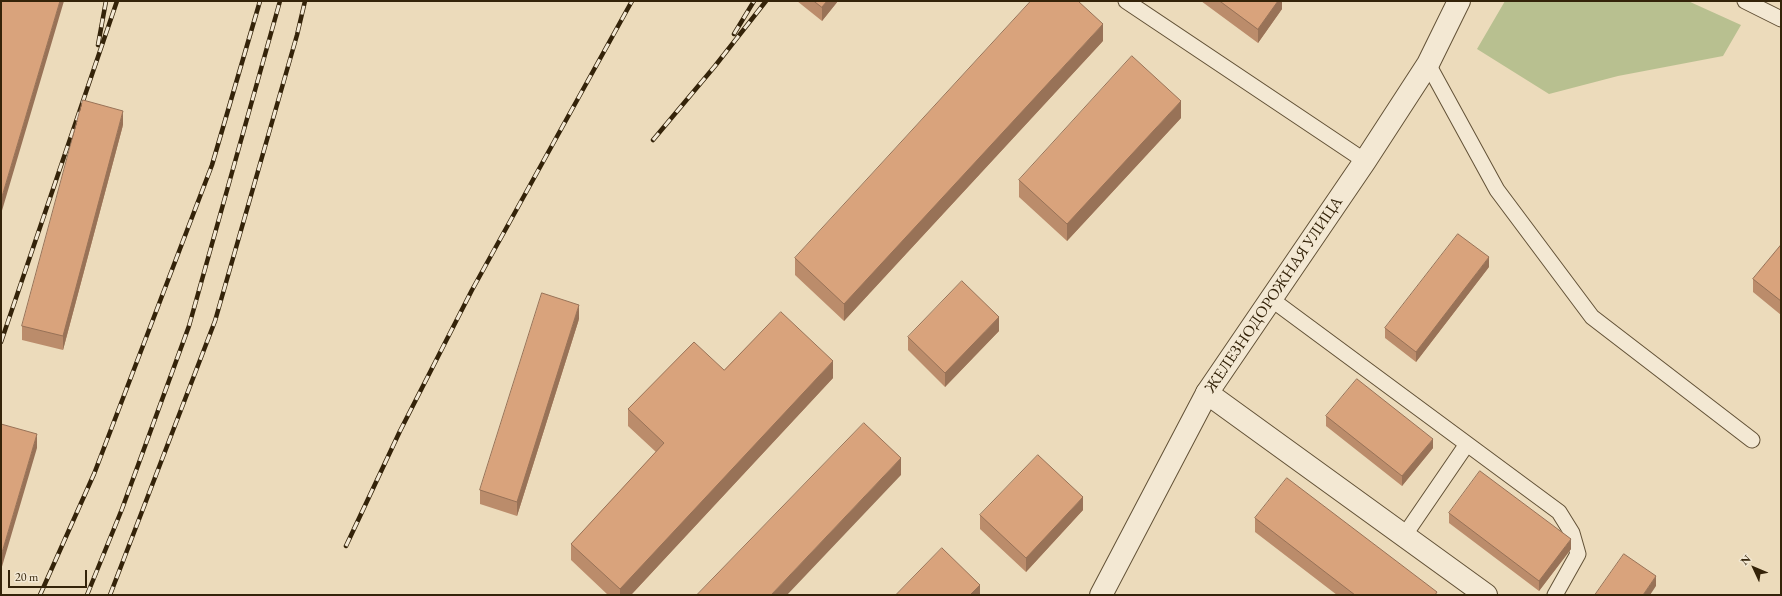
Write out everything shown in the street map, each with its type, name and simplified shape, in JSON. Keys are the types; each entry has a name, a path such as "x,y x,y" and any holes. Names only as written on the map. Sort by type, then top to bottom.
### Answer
{"street":[{"name":"ЖЕЛЕЗНОДОРОЖНАЯ УЛИЦА","path":"1101,595 1207,393 1365,160 1428,64 1459,1"},
{"path":"1207,393 1486,595"}],"lane":[{"path":"1126,1 1365,160"},
{"path":"1745,1 1781,19"},
{"path":"1428,64 1496,190 1592,317 1752,440"},
{"path":"1271,299 1559,512 1572,534 1578,554 1555,595"},
{"path":"1404,536 1467,444"}],"green space":[{"path":"1505,1 1688,1 1741,25 1723,56 1618,76 1549,94 1477,49"}],"building":[{"path":"1,1 60,1 1,200"},
{"path":"814,1 827,1 822,7"},
{"path":"1031,1 1078,1 1103,24 844,304 795,258"},
{"path":"1220,1 1278,1 1258,29"},
{"path":"1132,56 1181,101 1067,224 1019,180"},
{"path":"83,100 123,111 63,336 22,326"},
{"path":"1458,234 1489,257 1416,352 1385,328"},
{"path":"1781,245 1781,301 1753,279"},
{"path":"962,281 999,317 945,373 908,337"},
{"path":"542,293 579,305 517,502 480,490"},
{"path":"781,312 833,361 620,589 571,544 664,443 628,409 694,342 724,370"},
{"path":"1357,379 1433,439 1402,476 1326,416"},
{"path":"864,423 901,458 771,595 697,595"},
{"path":"1,424 37,434 1,556"},
{"path":"1038,455 1083,497 1026,558 980,515"},
{"path":"1480,471 1571,539 1539,581 1449,513"},
{"path":"1287,478 1437,592 1435,595 1355,595 1255,518"},
{"path":"942,548 980,585 970,595 896,595"},
{"path":"1624,554 1656,576 1643,595 1595,595"}],"railway":[{"path":"98,45 106,1"},
{"path":"1,342 117,1"},
{"path":"40,595 94,474 212,165 260,1"},
{"path":"87,595 122,509 189,326 280,1"},
{"path":"110,595 215,321 297,35 305,1"},
{"path":"346,546 400,431 472,290 632,1"},
{"path":"734,34 754,1"},
{"path":"653,140 715,66 766,1"}]}
